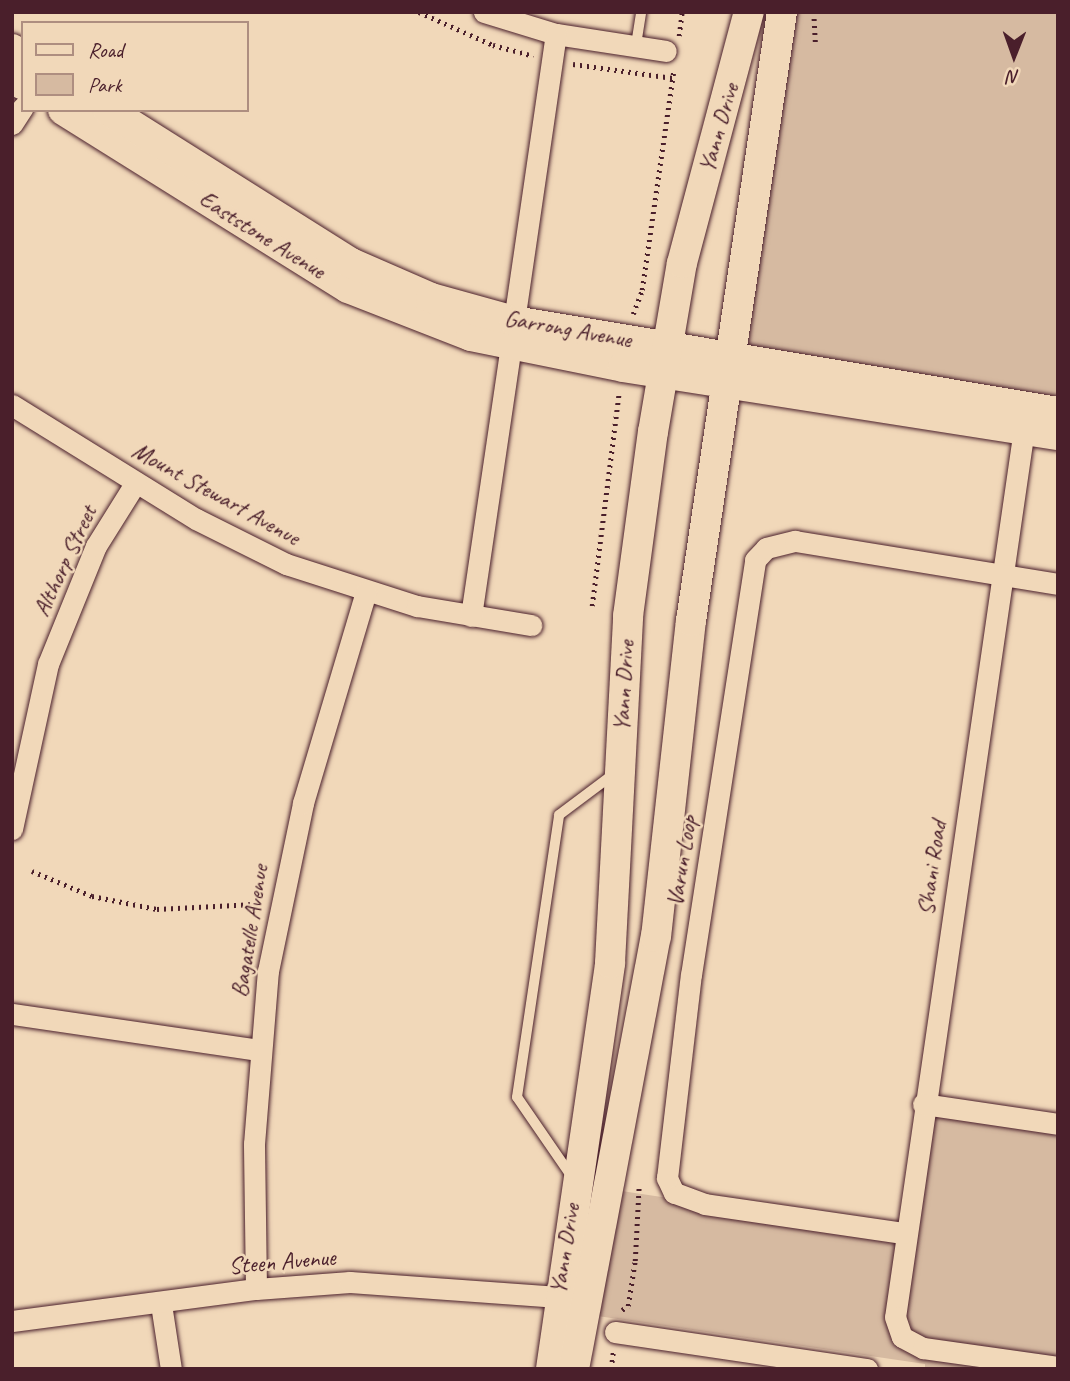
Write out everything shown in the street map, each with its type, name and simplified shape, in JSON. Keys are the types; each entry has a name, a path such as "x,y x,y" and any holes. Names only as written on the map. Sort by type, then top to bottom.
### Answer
{"street":[{"path":"484,12 556,34 636,46 672,56"},
{"name":"Yann Drive","path":"551,1369 558,1297 610,963 628,616 666,358 689,233 750,12"},
{"name":"Yann Drive","path":"574,1369 656,937 691,621 782,12"},
{"path":"471,616 556,34"},
{"name":"Eaststone Avenue","path":"66,112 348,288 471,336"},
{"name":"Garrong Avenue","path":"116,115 351,263 512,333 1026,418 1058,435"},
{"name":"Garrong Avenue","path":"471,336 512,333"},
{"name":"Mount Stewart Avenue","path":"12,405 136,482 242,543 366,592 471,616 531,625"},
{"name":"Garrong Avenue","path":"1026,418 1058,411"},
{"name":"Shani Road","path":"927,1358 902,1337 895,1317 904,1233 1026,418"},
{"name":"Althorp Street","path":"12,830 15,802 52,652 96,546 136,482"},
{"name":"Varun Loop","path":"904,1233 705,1204 674,1193 667,1178 667,1152 691,975 760,553 795,541 1002,571"},
{"path":"1002,571 1058,584"},
{"name":"Bagatelle Avenue","path":"256,1289 254,1144 260,1050 288,863 366,592"},
{"path":"12,1014 260,1050"},
{"path":"923,1104 1058,1124"},
{"name":"Steen Avenue","path":"12,1321 161,1304 256,1289 350,1282 558,1297"},
{"path":"161,1304 171,1369"},
{"path":"615,1332 867,1369"},
{"path":"927,1358 1058,1367"}],"lane":[{"path":"636,46 640,12"},
{"path":"576,1183 517,1097 559,815 620,770"}],"path":[{"path":"592,606 625,353 642,290 672,56 682,12"},
{"path":"814,12 816,46"},
{"path":"32,871 92,896 146,907 255,904"}],"green space":[{"path":"782,12 1058,12 1058,412 731,357"},
{"path":"923,1104 1058,1124 1058,1367 925,1369 925,1364 584,1314 608,1189 903,1233"}]}
